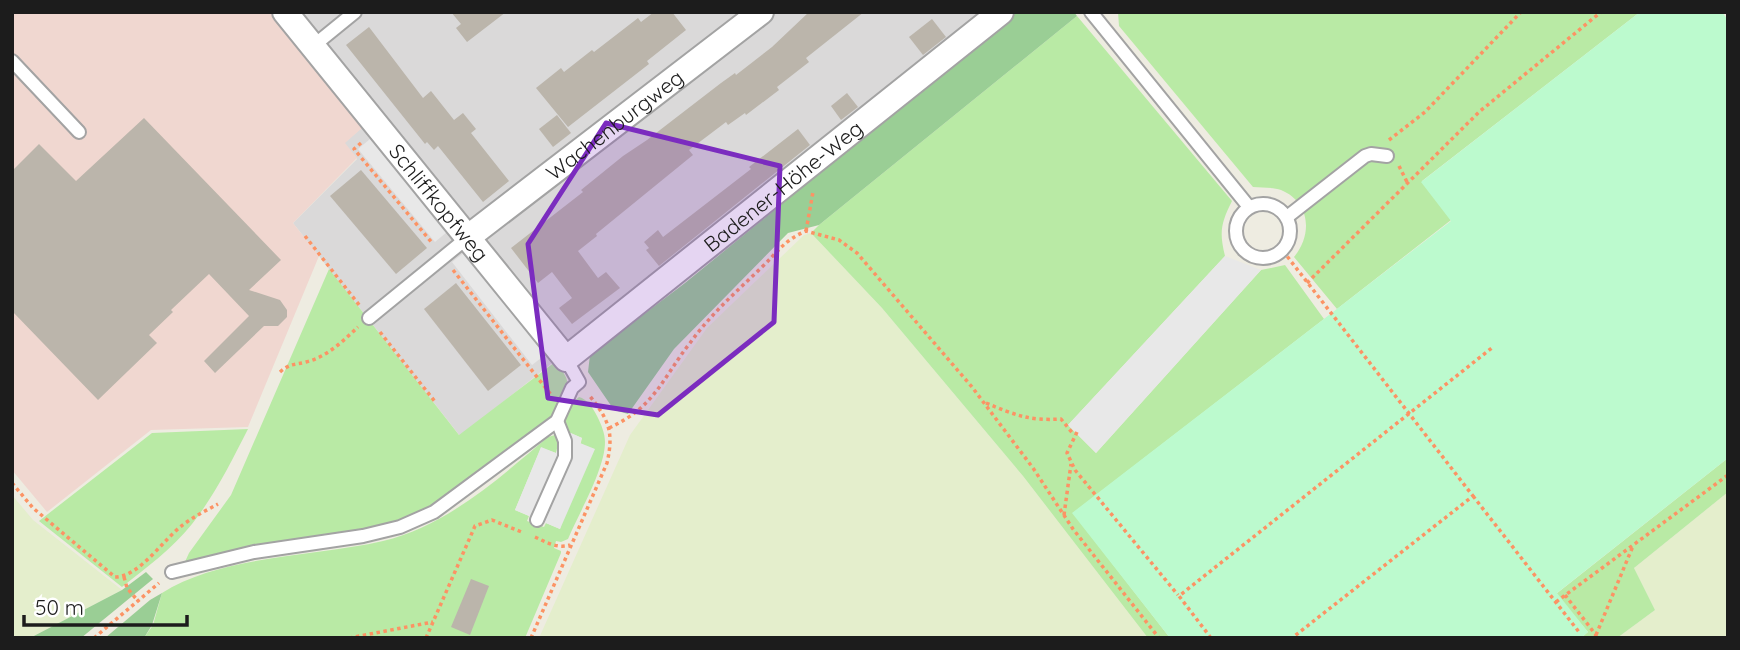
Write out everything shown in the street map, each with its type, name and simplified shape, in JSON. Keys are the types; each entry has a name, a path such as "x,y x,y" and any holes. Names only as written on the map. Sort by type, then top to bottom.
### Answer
{"street":[{"name":"Schliffkopfweg","path":"285,12 566,359"},
{"name":"Wachenburgweg","path":"467,238 761,12"},
{"name":"Badener-Höhe-Weg","path":"566,359 1001,12"}],"lane":[{"path":"312,47 355,12"},
{"path":"1091,12 1250,207"},
{"path":"12,61 79,132"},
{"path":"1287,217 1357,161 1371,154 1387,156"},
{"path":"1259,204 1272,205 1287,217 1291,235 1283,251 1269,259 1258,259 1245,253 1236,238 1237,222 1242,213 1259,204"},
{"path":"369,318 467,238"},
{"path":"172,572 254,552 363,536 400,527 434,512 557,421 572,388 579,383 566,359"},
{"path":"537,520 565,457 565,441 557,421"}],"path":[{"path":"1371,154 1425,112 1521,12"},
{"path":"1307,283 1479,112 1601,12"},
{"path":"354,149 556,401 564,406"},
{"path":"803,168 813,193 806,231"},
{"path":"609,428 644,406 669,376 689,343 723,304 764,266 788,239 806,231 839,240 857,253 984,402 1033,468 1064,516 1158,638"},
{"path":"1283,251 1579,632"},
{"path":"280,372 296,362 305,363 337,347 369,318"},
{"path":"1179,596 1493,347"},
{"path":"531,638 607,463 611,446 606,417 579,383"},
{"path":"984,402 1012,415 1035,420 1061,419 1075,434 1067,453 1071,461 1210,638"},
{"path":"1064,516 1071,461"},
{"path":"1556,603 1728,475"},
{"path":"12,483 33,508 115,577 124,577 135,570 183,524 218,503"},
{"path":"1292,638 1473,496"},
{"path":"426,638 471,532 479,523 498,522 554,545 571,545"},
{"path":"1595,636 1633,545"},
{"path":"124,577 127,588 138,601"},
{"path":"94,638 154,587"},
{"path":"1565,596 1595,636"},
{"path":"349,638 433,622"}],"highlighted area":[{"path":"606,123 780,166 774,322 658,415 548,398 528,244"}],"shaded area":[{"path":"12,12 271,12 362,128 345,143 357,158 293,223 319,256 248,427 151,430 47,512 12,470"},
{"path":"299,12 996,12 460,436 293,223 357,159 344,143 379,113"},
{"path":"370,139 447,232 435,242 358,149"},
{"path":"465,252 545,355 532,365 452,262"},
{"path":"1225,256 1261,270 1096,453 1068,425"},
{"path":"566,431 582,438 580,443 595,449 560,529 515,510 541,447 556,453"}],"green space":[{"path":"1017,12 1074,12 1077,16 819,225 788,233 674,349 628,414 614,410 588,372 590,355 685,283"},
{"path":"1118,12 1640,12 1422,181 1451,220 1337,309 1294,257 1304,239 1306,229 1306,219 1298,202 1281,190 1253,187 1119,26"},
{"path":"1640,12 1722,12 1728,20 1728,458 1557,593 1588,632 1581,638 1170,638 1072,513 1451,221 1421,182"},
{"path":"1077,16 1232,201 1222,228 1225,256 1068,425 1096,453 1261,270 1285,265 1324,319 1073,513 1170,638 1148,638 1023,476 882,308 811,233"},
{"path":"811,233 882,308 1023,476 1148,638 539,638 630,435 707,328 804,235"},
{"path":"329,269 459,435 555,362 567,381 563,398 555,413 433,507 400,521 358,532 184,564 231,495"},
{"path":"579,397 590,404 600,422 605,439 604,453 596,478 568,539 556,541 554,548 561,553 525,638 144,638 153,625 162,593 186,581 240,564 356,546 406,534 471,499 548,437 555,435 559,439 556,453 541,448 515,510 529,516 527,521 544,527 546,523 560,529 582,438 566,431 566,417"},
{"path":"248,429 215,490 185,533 122,587 39,521 152,433"},
{"path":"1728,458 1728,492 1634,568 1655,610 1617,638 1581,638 1588,632 1556,594"},
{"path":"1728,492 1728,638 1617,638 1655,610 1634,568"},
{"path":"12,495 33,520 122,590 30,638 12,638"},
{"path":"146,572 153,579 81,638 30,638 122,590"},
{"path":"162,593 152,625 144,638 105,638 150,600"}],"building":[{"path":"451,12 506,12 467,42 456,28 461,24"},
{"path":"654,12 672,12 686,30 647,61 649,64 568,127 536,88 561,68 564,72 592,50 594,52 638,18 641,22"},
{"path":"809,12 864,12 806,58 809,62 777,87 779,90 746,115 745,113 728,125 726,122 689,150 693,155 578,251 598,278 606,272 620,288 572,324 559,308 572,298 552,272 538,283 511,248 583,192 581,190 623,156 772,47"},
{"path":"932,19 946,37 923,55 909,37"},
{"path":"369,27 423,98 431,91 454,120 463,113 476,129 471,133 509,181 483,202 438,146 434,150 427,142 425,144 346,45"},
{"path":"847,93 858,107 841,120 831,106"},
{"path":"557,115 571,133 553,147 539,129"},
{"path":"144,118 281,260 249,290 280,300 287,310 287,317 278,326 264,326 215,373 204,361 249,316 209,274 149,335 157,343 98,400 12,311 12,171 39,144 76,181"},
{"path":"798,129 810,145 659,266 646,250 649,248 644,242 658,230 663,237"},
{"path":"361,170 427,248 396,274 330,196"},
{"path":"456,283 521,365 488,391 424,309"},
{"path":"471,579 489,586 470,635 451,627"}]}
